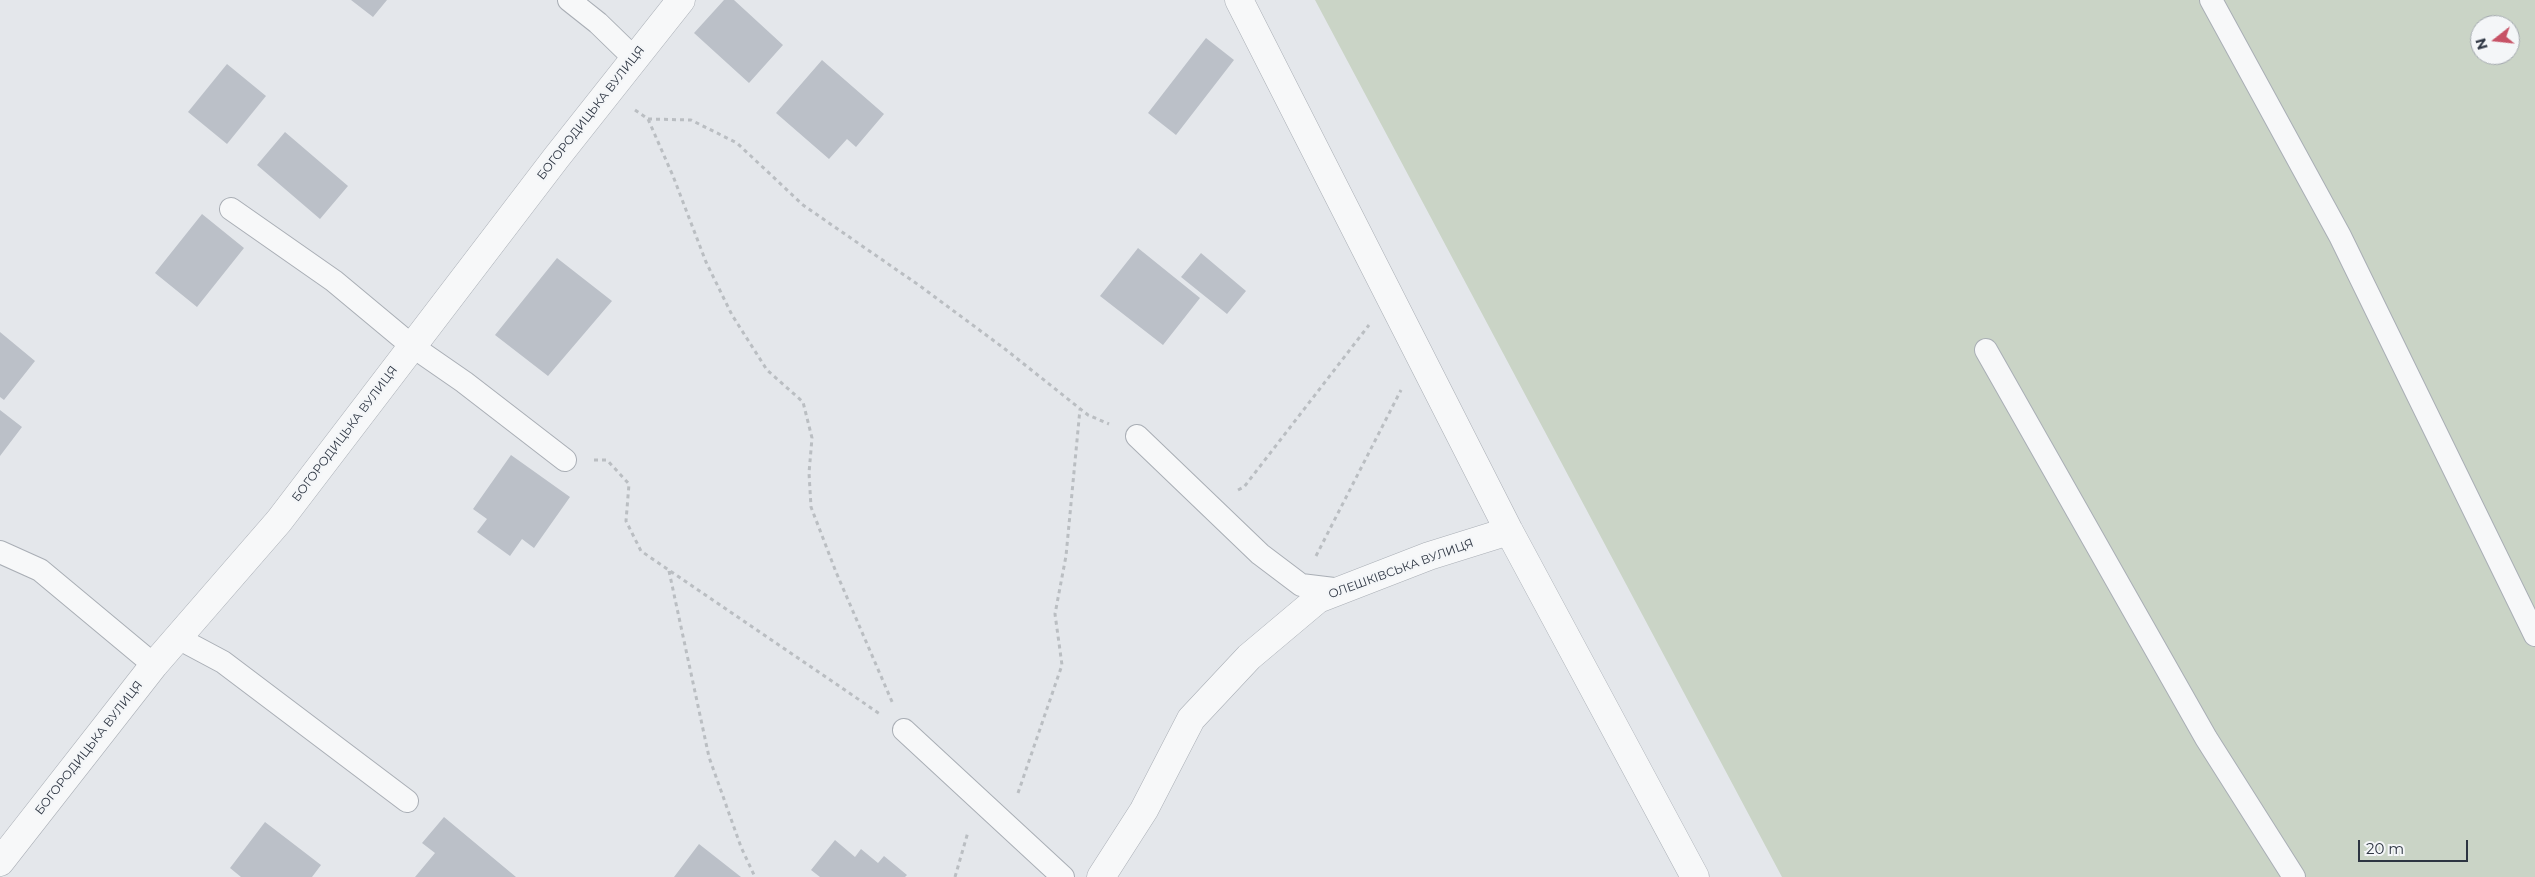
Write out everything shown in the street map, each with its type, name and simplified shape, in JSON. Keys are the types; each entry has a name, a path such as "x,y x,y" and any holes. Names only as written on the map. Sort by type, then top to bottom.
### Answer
{"street":[{"name":"БОГОРОДИЦЬКА ВУЛИЦЯ","path":"0,862 154,666 279,521 608,91 681,0"},
{"path":"1239,0 1509,531 1694,877"},
{"name":"ОЛЕШКІВСЬКА ВУЛИЦЯ","path":"1101,877 1144,810 1191,719 1249,657 1318,599 1429,556 1509,531"}],"lane":[{"path":"569,0 598,23 634,58"},
{"path":"2211,0 2340,236 2535,635"},
{"path":"231,209 334,281 412,346 464,382 566,460"},
{"path":"1986,350 2206,738 2294,877"},
{"path":"1137,436 1260,554 1301,586 1343,590"},
{"path":"0,552 40,570 154,666"},
{"path":"178,638 223,662 407,801"},
{"path":"904,730 1063,877"}],"path":[{"path":"608,91 648,119 673,176 706,262 732,315 767,370 803,402 812,438 809,473 811,507 836,572 904,730"},
{"path":"648,119 691,120 737,143 803,205 920,286 1005,349 1088,415 1137,436"},
{"path":"1207,502 1244,487 1390,298"},
{"path":"1301,586 1419,355"},
{"path":"1006,824 1040,735 1062,665 1055,614 1066,556 1080,409"},
{"path":"566,460 607,460 629,484 626,521 642,551 904,730"},
{"path":"669,570 709,757 755,877"},
{"path":"955,877 977,798"}],"green space":[{"path":"1315,0 2535,0 2535,877 1782,877"}],"building":[{"path":"351,0 387,0 373,17"},
{"path":"724,0 734,0 783,45 749,83 694,33"},
{"path":"1206,38 1234,60 1176,135 1148,113"},
{"path":"822,60 884,114 856,147 847,139 829,159 776,113"},
{"path":"227,64 266,96 227,144 188,112"},
{"path":"285,132 348,186 320,219 257,165"},
{"path":"202,214 244,248 197,307 155,273"},
{"path":"1138,248 1200,298 1163,345 1100,296"},
{"path":"1201,253 1246,291 1227,314 1181,277"},
{"path":"557,258 612,301 548,376 495,335"},
{"path":"0,332 35,361 4,400 0,397"},
{"path":"0,410 22,427 0,456"},
{"path":"511,455 570,497 534,548 522,539 510,556 477,532 487,519 473,509"},
{"path":"444,817 516,877 415,877 435,853 422,843"},
{"path":"265,822 321,865 312,877 241,877 230,868"},
{"path":"835,840 855,857 861,849 878,863 884,856 907,875 905,877 820,877 811,870"},
{"path":"699,844 741,877 674,877"}]}
